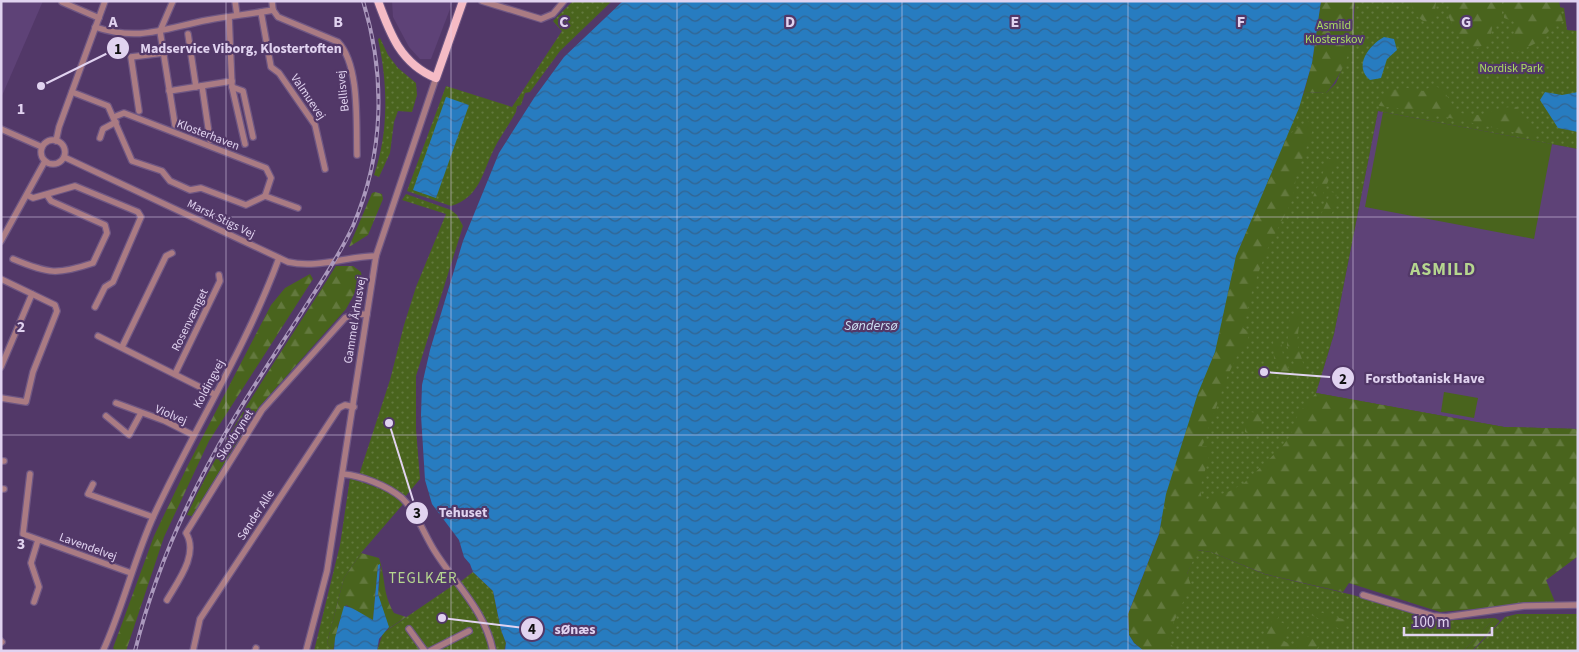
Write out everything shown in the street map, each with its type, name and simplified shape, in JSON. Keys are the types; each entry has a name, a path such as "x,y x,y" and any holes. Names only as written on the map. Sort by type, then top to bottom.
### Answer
{"main road":[{"path":"378,1 401,53 424,73 436,78"},
{"name":"Gammel Århusvej","path":"436,78 463,1"}],"street":[{"path":"56,141 105,1"},
{"path":"173,1 160,31 175,125"},
{"path":"235,1 237,15"},
{"path":"96,27 127,35 160,31 237,15 273,10 272,1"},
{"path":"482,1 541,19 553,14 564,1"},
{"path":"62,2 99,18"},
{"name":"Bellisvej","path":"273,10 278,17 338,42 344,48 348,56 354,88 358,155"},
{"name":"Valmuevej","path":"261,12 271,67 279,73 315,125 325,169"},
{"path":"229,17 232,84 246,144"},
{"path":"188,34 210,140"},
{"path":"139,111 130,58 163,53"},
{"name":"Gammel Århusvej","path":"306,651 327,571 376,256 436,78"},
{"path":"169,91 199,86 232,84 243,91 253,138"},
{"path":"72,92 108,106 132,160 162,171 170,181 190,190 201,188 246,205 265,196 298,208"},
{"name":"Klosterhaven","path":"115,119 124,113 266,168 271,178 265,196"},
{"path":"100,138 103,129 115,119"},
{"path":"1,129 42,147"},
{"path":"56,141 62,145 64,156 56,164 45,161 41,155 42,147 48,142 56,141"},
{"name":"Marsk Stigs Vej","path":"64,156 278,258 300,265 376,256"},
{"path":"1,241 45,161"},
{"path":"26,195 33,198 47,195 69,186 75,186 138,212 142,217 113,282 105,287 95,307"},
{"path":"13,259 32,267 60,273 93,263 107,233 105,225 51,200 47,195"},
{"path":"122,347 166,256 172,252"},
{"name":"Koldingvej","path":"104,651 153,517 262,302 278,258"},
{"name":"Rosenvænget","path":"175,374 220,281 219,275"},
{"path":"1,279 55,305 57,312 33,372 26,402 1,398"},
{"path":"1,367 32,294"},
{"name":"Skovbrynet","path":"167,600 189,556 190,539 186,532 262,410 345,318 352,315 367,314"},
{"path":"98,336 214,394"},
{"name":"Violvej","path":"116,403 141,414 165,421 193,435"},
{"name":"Sønder Alle","path":"193,651 200,619 238,560 339,408 345,405 354,407"},
{"name":"Violvej","path":"106,416 129,435 141,414"},
{"name":"Lavendelvej","path":"30,474 23,534 131,573"},
{"path":"342,474 370,481 404,500 435,551 479,613 488,632 493,651"},
{"path":"93,484 88,494 153,517"},
{"path":"34,602 38,587 31,563 38,540"},
{"path":"1363,595 1433,616 1446,617 1524,606 1578,605"},
{"path":"409,629 425,651"},
{"path":"430,651 469,630"}],"shaded area":[{"path":"1,1 43,1 1,98"},
{"path":"392,1 453,1 431,59 420,59 409,47 393,17"},
{"path":"1378,111 1578,149 1578,429 1504,427 1316,393 1334,334"}],"green space":[{"path":"573,1 612,1 560,51 530,92 525,93 521,105 517,106 516,112 496,144 479,183 468,197 451,206 407,191 446,86 512,107 562,31 553,21"},
{"name":"Asmild Klosterskov","path":"1321,1 1355,1 1352,37 1348,55 1341,72 1326,93 1304,92 1312,62"},
{"name":"Nordisk Park","path":"1355,1 1528,1 1564,8 1567,30 1578,31 1578,149 1378,111 1334,334 1316,393 1504,427 1578,429 1578,556 1546,580 1166,494 1236,256 1304,92 1326,93 1336,83 1343,66 1353,29"},
{"path":"1411,1 1436,1 1434,20 1426,22 1420,19 1412,8"},
{"path":"1451,1 1502,1 1502,18 1495,22 1489,41 1478,48 1467,44 1462,39 1447,13"},
{"path":"1504,1 1559,1 1563,22 1556,24 1538,42 1516,53 1512,52 1509,43 1515,32 1515,24 1513,21 1504,18"},
{"path":"380,38 388,55 398,68 416,83 417,95 412,112 398,111 394,122 390,153 379,177 374,175 382,142 385,108 384,73 378,39"},
{"path":"1432,86 1441,89 1456,109 1466,115 1480,115 1502,108 1517,107 1534,129 1544,135 1526,135 1414,110 1380,106 1373,103 1396,89 1409,88 1423,91"},
{"path":"1383,112 1552,144 1534,239 1365,207"},
{"path":"1308,121 1314,126 1296,177 1293,199 1267,250 1253,287 1243,328 1249,332 1246,350 1239,352 1227,377 1202,446 1212,446 1200,488 1202,501 1230,491 1244,483 1282,447 1290,436 1298,414 1316,393 1504,427 1578,429 1578,556 1546,580 1555,602 1440,612 1349,583 1343,592 1265,574 1211,552 1198,550 1187,574 1191,585 1171,628 1168,642 1178,651 1144,651 1134,643 1129,635 1128,614 1159,534 1165,494 1198,393 1215,352 1236,256 1288,135"},
{"path":"1329,158 1334,159 1335,164 1319,204 1316,205 1313,203 1313,197"},
{"path":"1331,192 1336,193 1336,200 1332,214 1325,224 1320,217"},
{"path":"372,193 382,194 383,199 368,235 349,247"},
{"path":"406,194 451,210 457,215 463,226 416,376 416,429 420,479 404,498 359,475 390,380 416,287 446,214 402,200"},
{"path":"336,266 353,266 361,272 362,280 346,309 259,407 192,516 187,515 220,450"},
{"path":"310,274 313,279 209,441 164,537 126,651 116,651 113,648 154,536 187,467 271,305 285,288"},
{"path":"1294,314 1300,316 1297,343 1307,376 1304,381 1300,379 1287,345 1290,316"},
{"path":"1273,338 1281,341 1283,355 1291,374 1287,378 1284,377 1274,359"},
{"path":"1444,392 1478,398 1474,418 1441,412"},
{"path":"1251,412 1259,413 1263,419 1257,433 1253,435 1245,432 1245,425"},
{"path":"350,478 390,492 404,503 361,553 344,578 327,643 333,651 314,651 340,545"},
{"path":"1197,550 1211,552 1264,574 1353,595 1438,621 1495,618 1463,651 1177,651 1166,642 1187,574"},
{"path":"361,553 379,558 381,566 378,565 373,621 346,605 339,623 333,651 327,643 344,578"},
{"path":"381,566 390,605 394,613 406,617 388,629 378,594"},
{"path":"473,572 493,591 501,630 506,643 504,651 494,651 460,582"},
{"path":"455,584 481,620 491,651 377,651 383,633"},
{"path":"1303,607 1346,620 1342,630 1303,611"},
{"path":"1276,613 1279,615 1277,620 1288,626 1282,640 1296,647 1303,634 1320,643 1316,651 1280,651 1262,640"},
{"path":"1517,614 1578,614 1578,651 1473,651 1505,617"},
{"path":"1495,618 1500,621 1472,651 1463,651"}],"water":[{"name":"Søndersø","path":"623,1 1321,1 1312,63 1299,108 1236,256 1215,352 1198,393 1166,494 1159,534 1128,614 1129,635 1134,643 1144,651 505,651 506,643 501,630 493,591 473,572 470,564 464,557 459,540 432,504 425,480 421,415 422,385 430,350 463,241 499,153 534,98 564,57"},
{"path":"1384,37 1394,39 1397,50 1387,59 1381,78 1370,80 1365,74 1363,62 1368,50"},
{"path":"1545,92 1562,95 1578,92 1578,132 1558,128 1540,100"},
{"path":"446,97 469,105 436,198 413,190"},
{"path":"380,564 378,594 389,627 379,639 377,651 334,651 335,638 344,606 352,608 373,620 378,565"}],"railway":[{"path":"135,651 163,562 202,476 242,406 338,254 353,226 363,199 371,171 378,115 376,58 363,1"}],"place":[{"name":"Madservice Viborg, Klostertoften","path":"41,86"},
{"name":"Forstbotanisk Have","path":"1264,372"},
{"name":"Tehuset","path":"389,423"},
{"name":"sØnæs","path":"442,618"}],"district":[{"name":"ASMILD","path":"1443,269"},
{"name":"TEGLKÆR","path":"423,578"}]}
